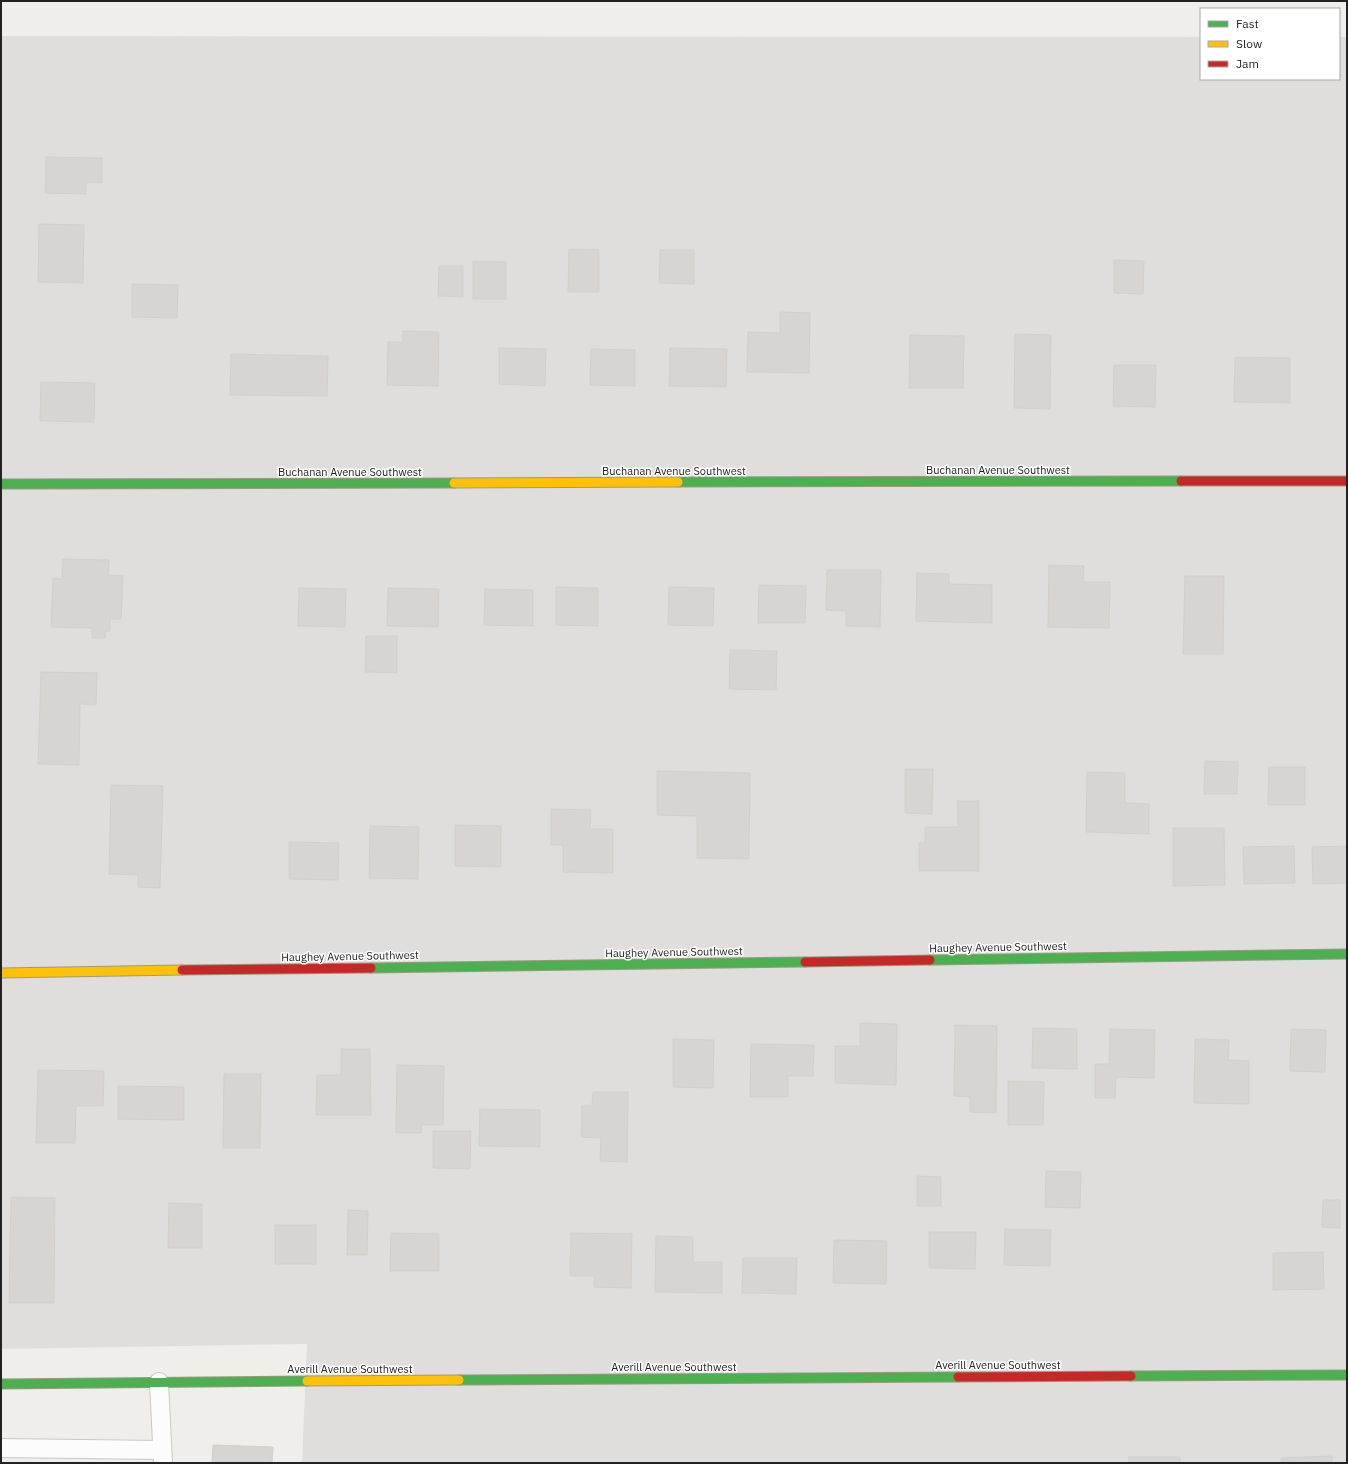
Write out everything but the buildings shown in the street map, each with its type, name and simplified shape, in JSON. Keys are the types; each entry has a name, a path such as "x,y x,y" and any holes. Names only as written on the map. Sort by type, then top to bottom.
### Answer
{"street":[{"name":"Buchanan Avenue Southwest","path":"1,484 1347,481"},
{"name":"Haughey Avenue Southwest","path":"1,974 1347,954"},
{"name":"Averill Avenue Southwest","path":"1,1384 1347,1375"}],"lane":[{"path":"1,1448 162,1456 159,1382"}],"shaded area":[{"path":"1,36 1200,37 1200,80 1340,80 1340,37 1347,37 1347,1463 302,1463 307,1344 1,1349"}],"traffic: fast":[{"path":"678,482 1181,481"},
{"path":"1,484 454,483"},
{"path":"930,960 1347,954"},
{"path":"371,968 805,962"},
{"path":"1131,1376 1347,1375"},
{"path":"459,1380 958,1377"},
{"path":"1,1384 307,1381"}],"traffic: slow":[{"path":"454,483 678,482"},
{"path":"1,973 182,970"},
{"path":"307,1381 459,1380"}],"traffic: jam":[{"path":"1181,481 1347,481"},
{"path":"805,962 930,960"},
{"path":"182,970 371,968"},
{"path":"958,1377 1131,1376"}]}
